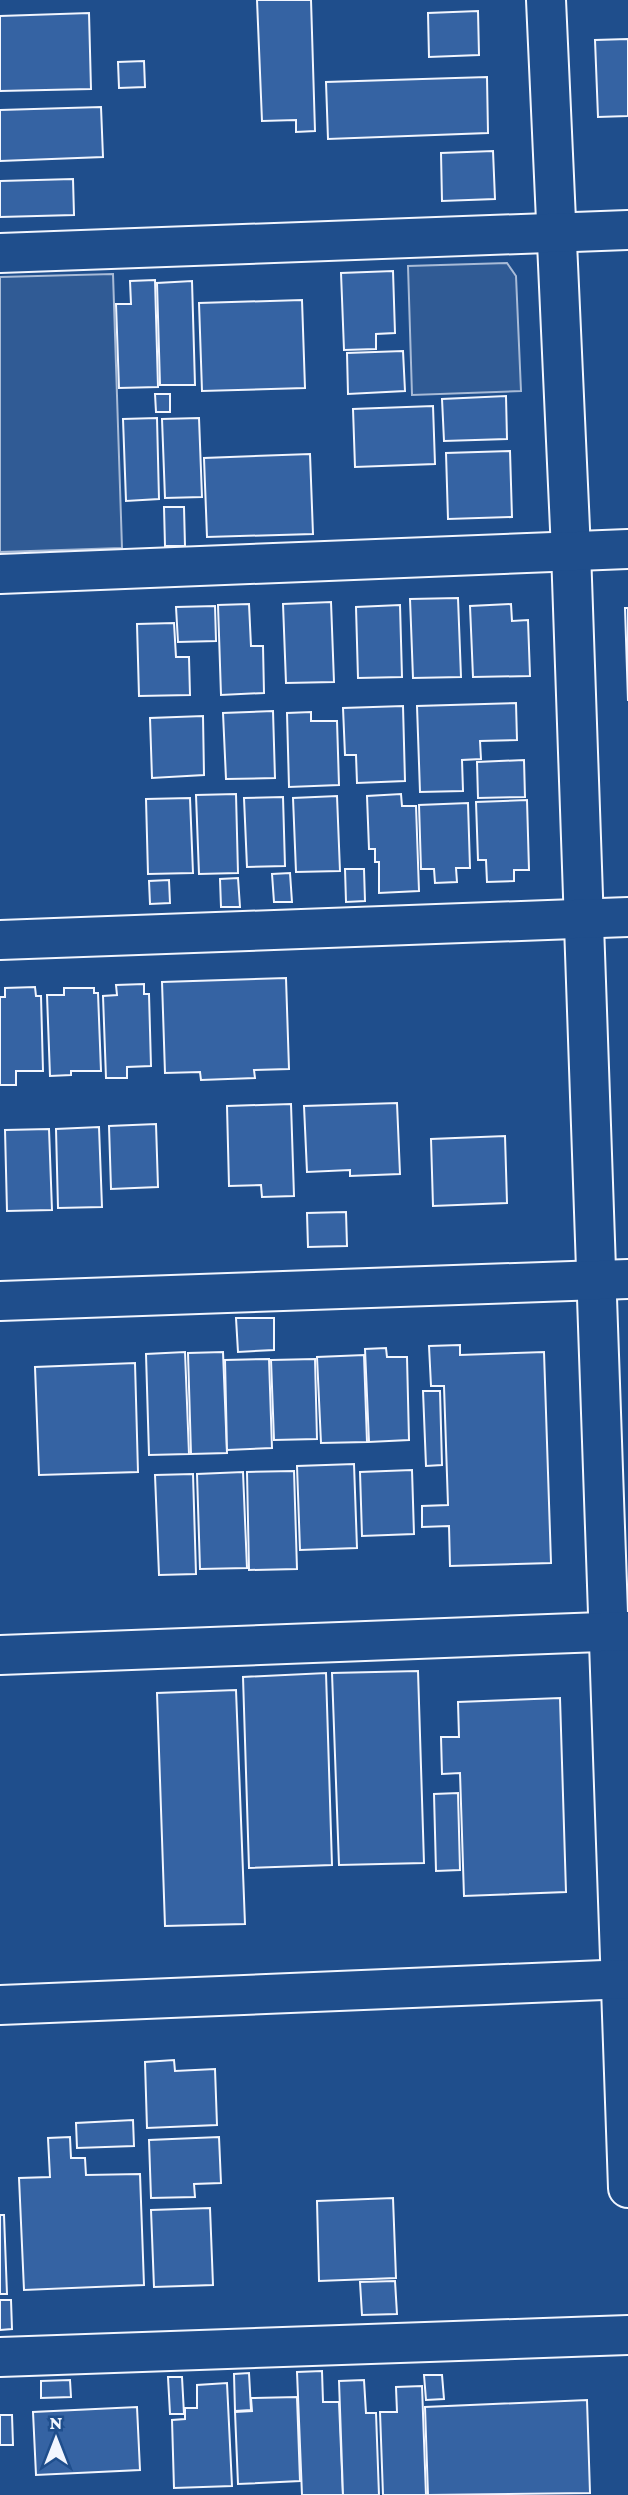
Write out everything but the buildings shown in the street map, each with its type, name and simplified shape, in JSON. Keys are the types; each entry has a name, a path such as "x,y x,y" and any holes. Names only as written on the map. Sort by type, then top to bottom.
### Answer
{"street":[{"path":"546,0 571,551 584,919 612,1280 628,2188"},
{"path":"0,253 628,230"},
{"path":"0,574 628,549"},
{"path":"0,940 628,917"},
{"path":"0,1301 612,1280"},
{"path":"0,1655 619,1632"},
{"path":"0,2005 624,1979"},
{"path":"0,2357 628,2335"}],"shaded area":[{"path":"507,263 516,276 521,391 412,395 408,266"},
{"path":"113,274 122,548 0,552 0,277"}]}
